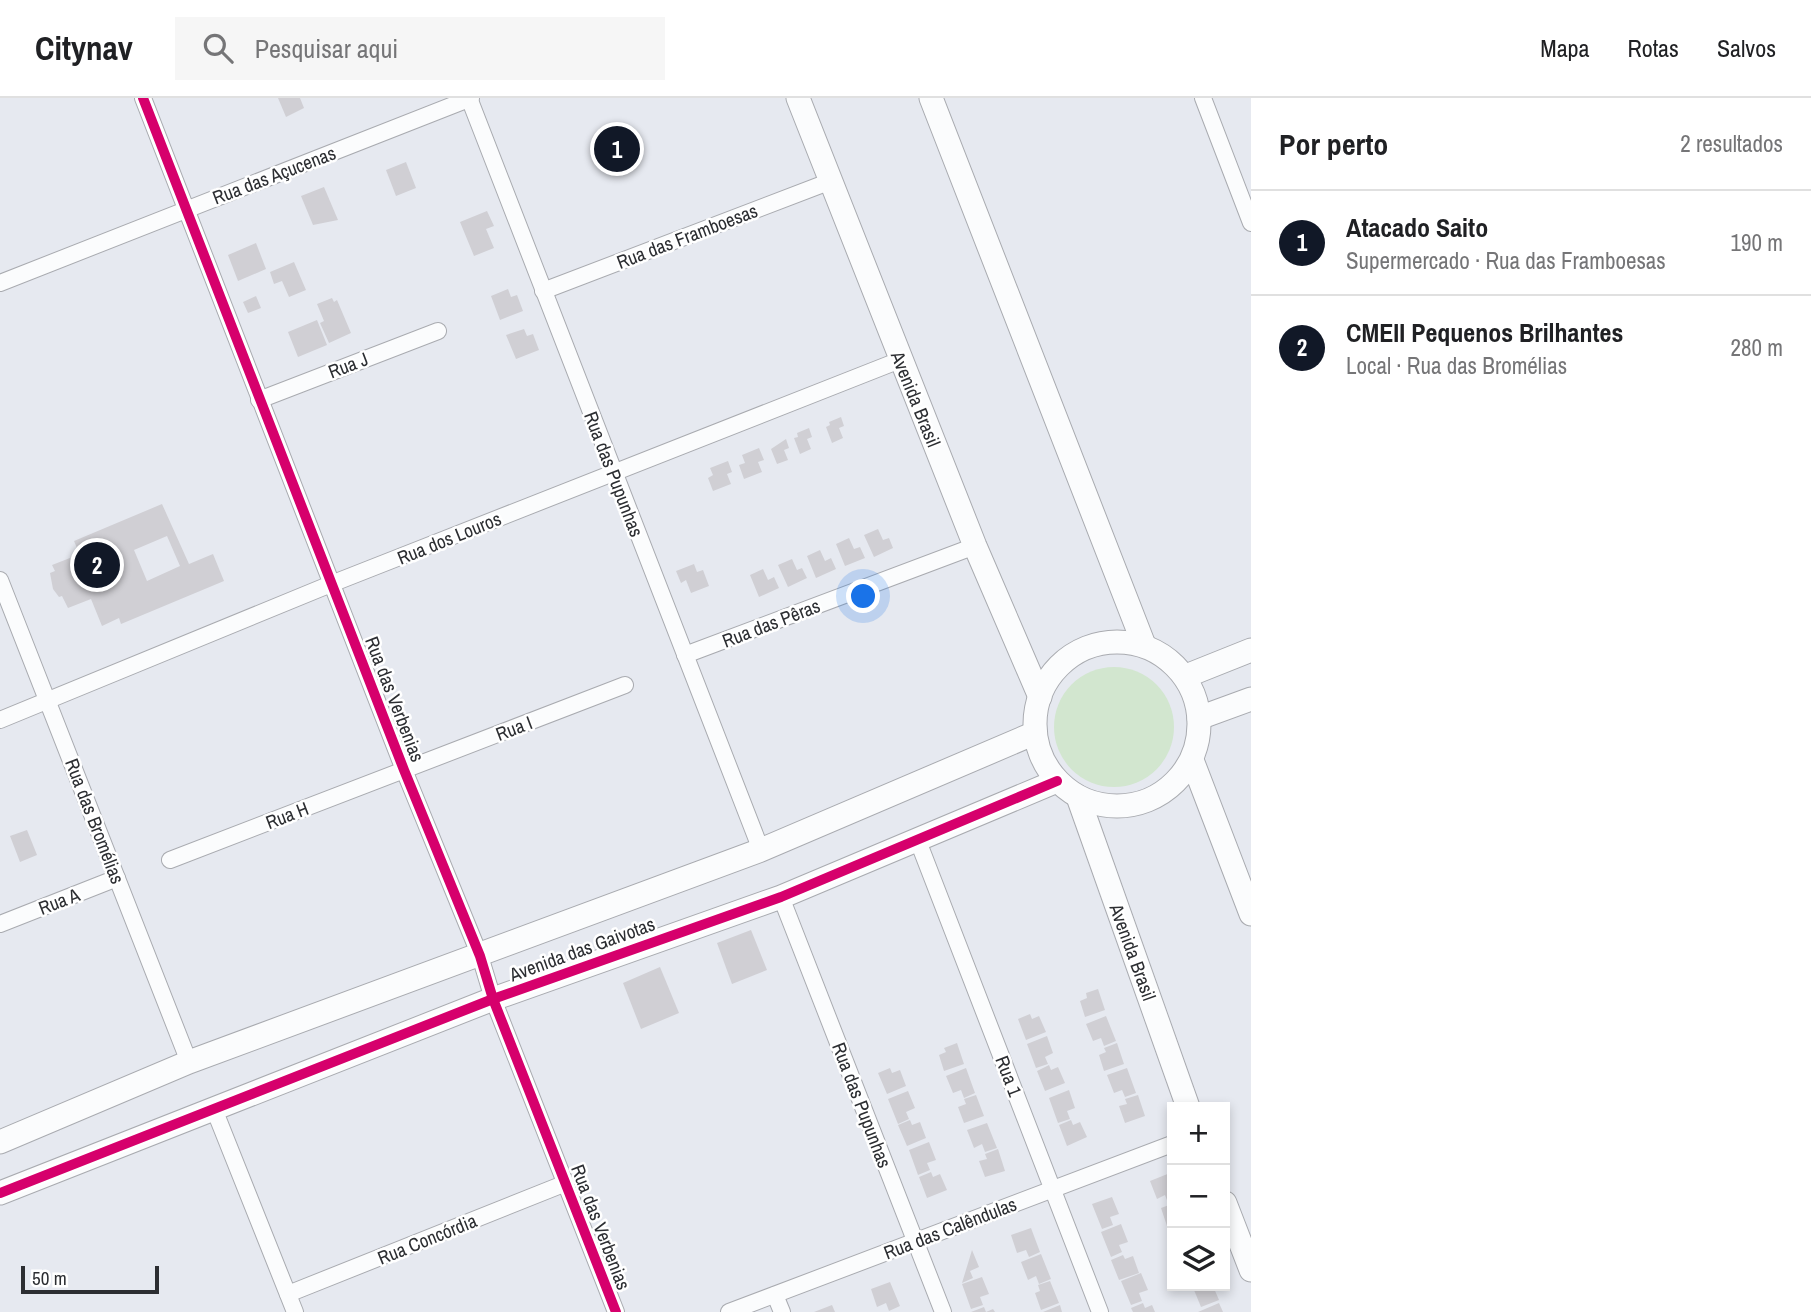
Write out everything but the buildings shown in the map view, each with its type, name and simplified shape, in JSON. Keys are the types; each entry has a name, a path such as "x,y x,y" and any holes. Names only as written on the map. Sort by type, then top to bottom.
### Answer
{"street":[{"name":"Rua das Verbenias","path":"143,98 184,210 480,956 493,999 616,1312"},
{"name":"Rua das Açucenas","path":"0,282 470,98"},
{"name":"Rua das Pupunhas","path":"470,98 761,850"},
{"name":"Avenida Brasil","path":"798,98 975,546 1040,697"},
{"path":"931,98 1144,645"},
{"path":"1203,98 1251,223"},
{"name":"Rua das Framboesas","path":"543,290 831,181"},
{"name":"Rua J","path":"259,400 438,331"},
{"name":"Rua dos Louros","path":"0,720 331,584 900,360"},
{"name":"Rua das Pêras","path":"685,655 975,546"},
{"name":"Rua das Bromélias","path":"0,580 189,1062"},
{"path":"1116,641 1144,645 1168,659 1185,676 1198,705 1199,733 1192,760 1176,782 1155,797 1129,806 1103,806 1078,797 1057,781 1042,759 1035,733 1040,697 1046,682 1065,660 1089,647 1116,641"},
{"path":"1185,676 1251,650"},
{"name":"Rua I","path":"404,770 625,685"},
{"path":"1199,718 1251,699"},
{"name":"Avenida das Gaivotas","path":"0,1142 189,1062 761,850 1035,733"},
{"path":"1192,760 1251,914"},
{"name":"Rua H","path":"170,860 404,770"},
{"name":"Avenida das Gaivotas","path":"0,1193 493,999 781,897 1057,781"},
{"name":"Avenida Brasil","path":"1078,797 1186,1102"},
{"name":"Rua 1","path":"918,841 1100,1312"},
{"name":"Rua A","path":"0,924 117,878"},
{"name":"Rua das Pupunhas","path":"781,897 943,1312"},
{"path":"214,1109 295,1312"},
{"name":"Rua das Calêndulas","path":"729,1312 1167,1146"},
{"name":"Rua Concórdia","path":"288,1294 566,1183"},
{"path":"1230,1216 1251,1270"},
{"path":"775,1295 782,1312"}],"green space":[{"path":"1114,667 1137,672 1156,685 1169,704 1174,727 1169,750 1156,769 1137,782 1114,787 1091,782 1072,769 1059,750 1054,727 1059,704 1072,685 1091,672"}],"cycle path":[{"path":"143,98 404,770 480,956 493,999 616,1312"},
{"path":"0,1193 493,999 781,897 1057,781"}],"place":[{"name":"Atacado Saito","path":"617,149"},
{"name":"CMEII Pequenos Brilhantes","path":"97,565"}]}
